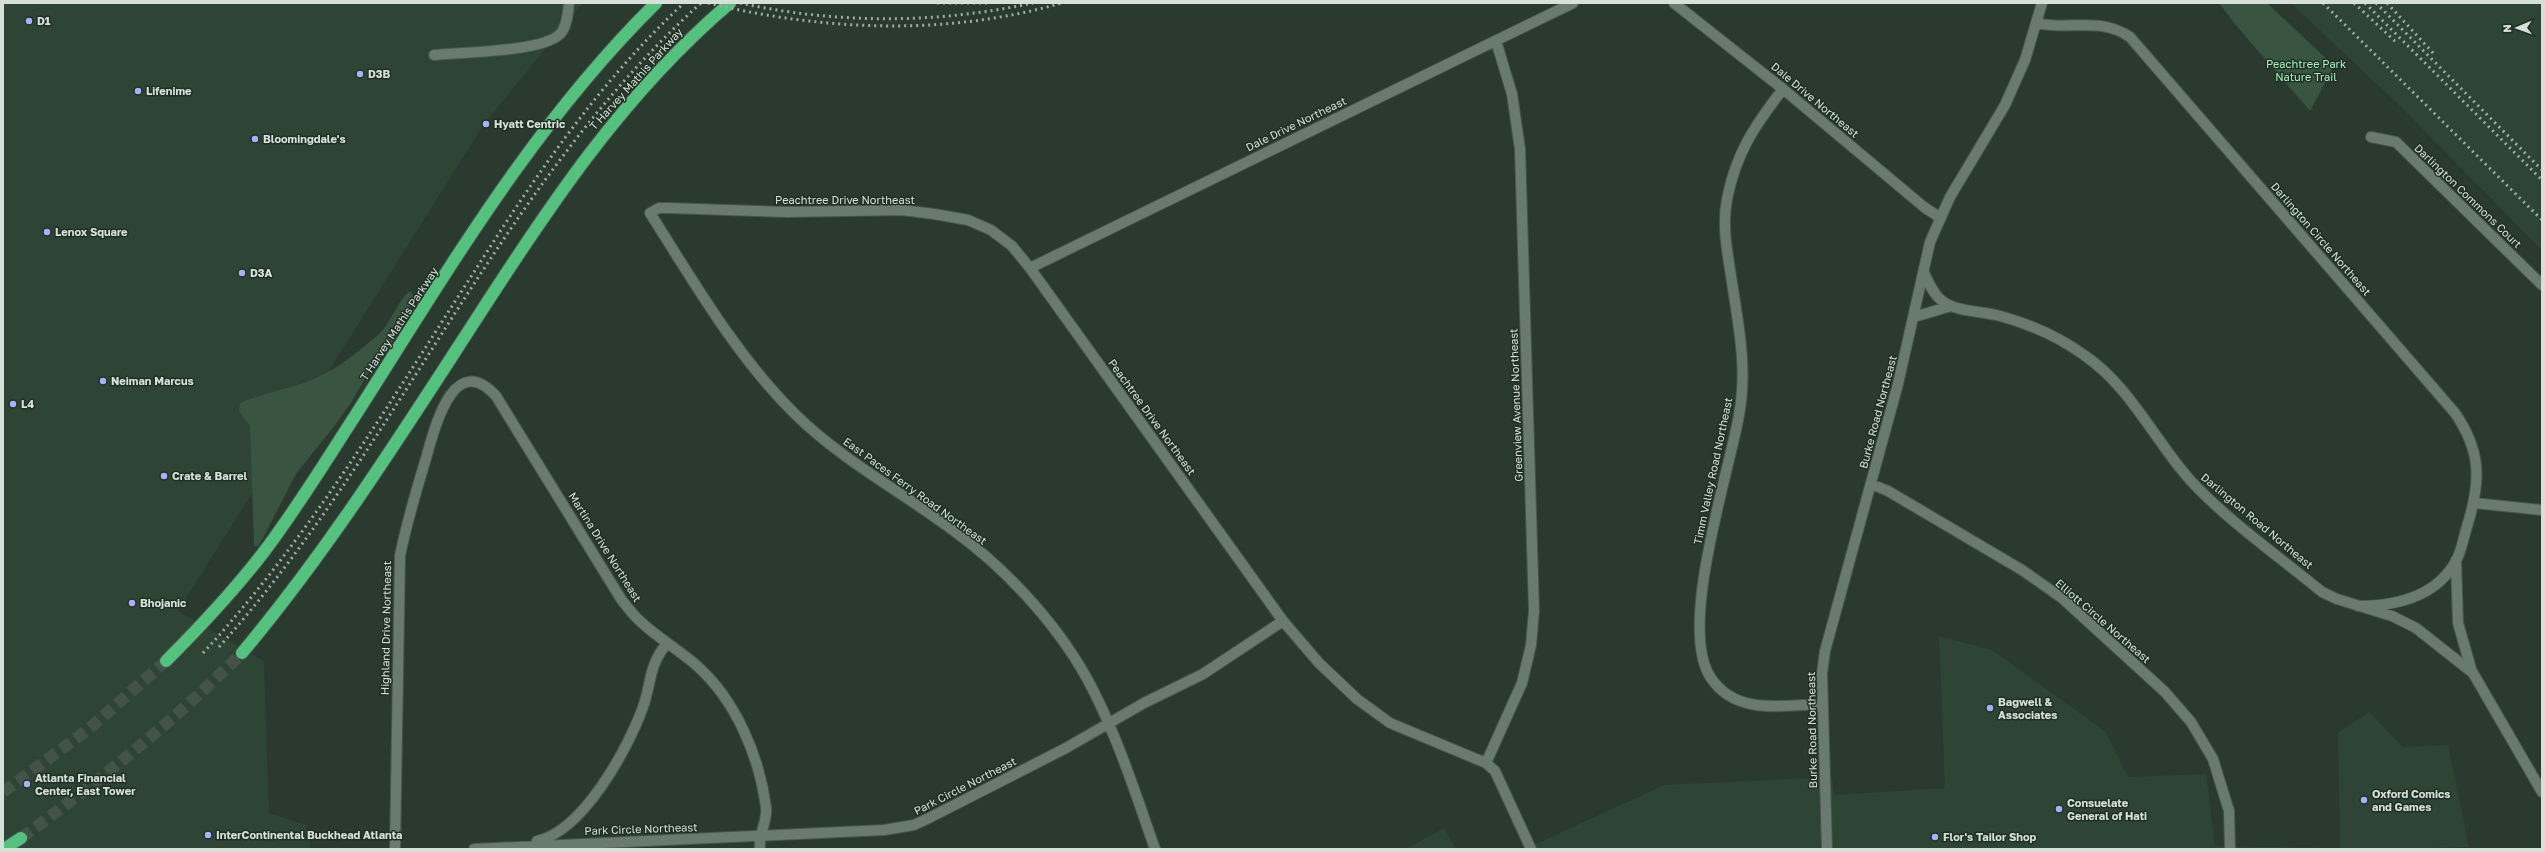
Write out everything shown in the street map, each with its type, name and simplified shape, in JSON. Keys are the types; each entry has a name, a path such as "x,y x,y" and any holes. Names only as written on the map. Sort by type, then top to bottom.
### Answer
{"highway":[{"name":"T Harvey Mathis Parkway","path":"166,661 235,589 290,516 494,200 538,137 589,74 656,3"},
{"name":"T Harvey Mathis Parkway","path":"242,653 300,583 343,523 528,239 587,155 650,80 730,3"},
{"path":"4,849 21,838"}],"street":[{"path":"434,55 542,43 559,35 568,15 569,3"},
{"name":"Dale Drive Northeast","path":"1030,268 1573,3"},
{"name":"Dale Drive Northeast","path":"1674,3 1783,89 1924,207 1939,217"},
{"name":"Burke Road Northeast","path":"1827,849 1822,673 1825,650 1871,484 1914,317 1930,242 1939,217 2005,105 2025,60 2042,3"},
{"name":"Darlington Circle Northeast","path":"2036,23 2053,27 2105,25 2118,29 2130,37 2455,413 2472,444 2476,459 2478,478 2474,503 2456,560 2458,623 2464,650 2473,673"},
{"name":"Greenview Avenue Northeast","path":"1486,763 1522,683 1531,645 1534,611 1520,149 1512,94 1496,41"},
{"name":"Timm Valley Road Northeast","path":"1783,89 1745,142 1735,167 1727,200 1726,242 1742,350 1743,386 1739,415 1706,560 1702,602 1701,645 1704,663 1710,678 1721,691 1735,700 1756,706 1823,704"},
{"name":"Darlington Commons Court","path":"2371,137 2396,142 2542,285"},
{"name":"Peachtree Drive Northeast","path":"650,213 659,208 787,212 894,210 934,214 968,220 991,230 1012,246 1030,268 1284,621 1319,663 1375,714 1406,732 1486,763 1500,780 1531,849"},
{"name":"East Paces Ferry Road Northeast","path":"650,213 732,340 771,390 828,443 954,531 1005,574 1039,611 1071,654 1092,688 1109,723 1155,849"},
{"name":"Darlington Road Northeast","path":"1924,273 1936,296 1951,306 2000,316 2028,325 2057,338 2085,356 2124,391 2175,462 2208,498 2322,592 2337,599 2392,616 2416,628 2473,673 2542,792"},
{"path":"1914,317 1951,306"},
{"name":"Highland Drive Northeast","path":"395,849 400,556 406,524 441,410 454,390 466,382 473,382"},
{"name":"Martina Drive Northeast","path":"473,382 487,387 496,396 621,599 640,622 710,679 744,731 755,758 767,809 760,836 760,849"},
{"name":"Elliott Circle Northeast","path":"1871,484 1888,491 2022,570 2062,598 2166,692 2191,722 2213,759 2229,811 2230,849"},
{"path":"2474,503 2542,510"},
{"name":"Darlington Circle Northeast","path":"2358,606 2389,605 2415,597 2439,581 2456,560"},
{"name":"Park Circle Northeast","path":"474,849 884,830 914,825 1066,748 1144,703 1203,674 1284,621"},
{"path":"516,846 557,835 588,804 632,735 644,705 653,664 667,643"}],"shaded area":[{"path":"3,3 583,3 484,124 178,611 264,661 269,813 306,825 311,849 3,849"},
{"path":"2291,3 2542,3 2542,250 2401,107"},
{"path":"1939,636 1992,650 2106,732 2128,777 2206,774 2215,846 2340,848 2338,733 2369,712 2403,747 2448,745 2469,847 2396,849 1525,849 1664,785 1832,777 1834,795 1945,788"},
{"path":"1444,828 1456,849 1406,849"}],"green space":[{"name":"Peachtree Park Nature Trail","path":"2219,3 2267,3 2334,66 2310,111 2234,23"},
{"path":"410,291 414,296 405,322 389,347 368,373 351,403 296,474 262,540 258,546 254,546 250,426 239,411 240,403 304,383 334,368 361,349 383,330 401,300"}],"tunnel":[{"path":"21,838 79,795 135,750 189,703 242,653"},
{"path":"3,792 90,728 166,661"}],"railway":[{"path":"203,653 242,609 313,516 379,420 521,200 570,131 624,64 684,3"},
{"path":"219,647 283,569 342,488 507,234 566,152 630,75 701,3"},
{"path":"708,3 796,19 841,24 885,26 930,25 974,21 1019,14 1062,3"},
{"path":"740,3 813,15 886,19 960,15 1033,3"},
{"path":"937,3 988,3"},
{"path":"2323,3 2542,220"},
{"path":"2354,3 2398,44"},
{"path":"2365,3 2542,180"},
{"path":"2376,3 2542,170"},
{"path":"2387,3 2434,54"}],"place":[{"name":"D1","path":"29,21"},
{"name":"D3B","path":"360,74"},
{"name":"Lifenime","path":"138,91"},
{"name":"Hyatt Centric","path":"486,124"},
{"name":"Bloomingdale's","path":"255,139"},
{"name":"Lenox Square","path":"47,232"},
{"name":"D3A","path":"242,273"},
{"name":"Neiman Marcus","path":"103,381"},
{"name":"L4","path":"13,404"},
{"name":"Crate & Barrel","path":"164,476"},
{"name":"Bhojanic","path":"132,603"},
{"name":"Bagwell & Associates","path":"1990,708"},
{"name":"Atlanta Financial Center, East Tower","path":"27,784"},
{"name":"Oxford Comics and Games","path":"2364,800"},
{"name":"Consuelate General of Hati","path":"2059,809"},
{"name":"InterContinental Buckhead Atlanta","path":"208,835"},
{"name":"Flor's Tailor Shop","path":"1935,837"}]}
